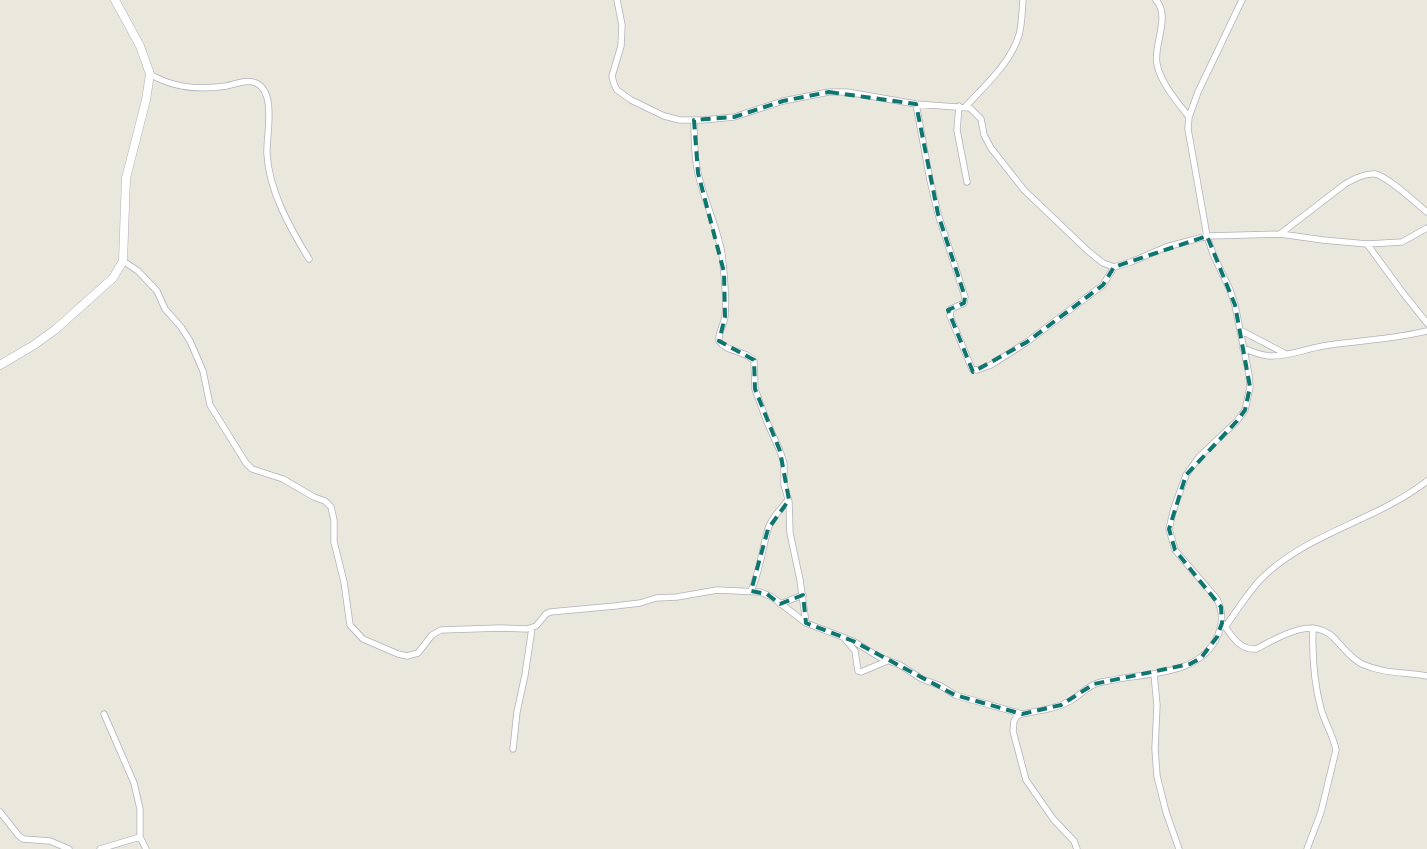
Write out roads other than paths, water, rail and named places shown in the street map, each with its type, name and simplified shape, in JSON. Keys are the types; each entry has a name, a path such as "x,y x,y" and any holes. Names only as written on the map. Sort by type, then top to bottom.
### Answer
{"street":[{"path":"0,365 34,345 56,328 113,278 123,261 126,178 146,100 150,74 140,46 115,0"},
{"path":"617,0 622,25 621,46 612,76 617,90 653,112 680,120 734,117 783,101 830,92 848,92 916,104 962,106 975,112 981,119 984,135 991,148 1024,190 1088,252 1103,263 1114,267 1166,247 1207,236 1280,234 1367,244 1402,242 1425,229 1427,237"},
{"path":"967,182 957,130 962,106 994,75 1012,51 1019,34 1023,0"},
{"path":"1156,0 1162,12 1157,66 1173,97 1189,117"},
{"path":"1242,0 1198,92 1189,117 1188,129 1207,236 1212,254 1230,290 1235,305 1250,387 1245,410 1237,421 1199,457 1186,475 1174,508 1169,529 1175,550 1217,599 1221,607 1224,625 1235,640 1250,649 1256,649 1298,630 1313,628 1332,636 1352,658 1362,664 1398,674 1427,676"},
{"path":"150,74 171,84 184,87 227,86 244,82 257,83 262,86 267,96 269,110 267,151 271,177 294,234 309,259"},
{"path":"916,104 938,214 965,297 964,303 951,309 950,316 972,369 977,370 991,365 1027,342 1103,285 1114,267"},
{"path":"694,120 694,150 698,173 710,209 721,251 724,272 725,318 719,333 719,341 727,348 749,356 754,362 755,388 780,451 784,471 790,533 806,623"},
{"path":"1280,234 1345,184 1354,178 1366,174 1376,174 1385,179 1427,212"},
{"path":"1367,244 1427,322"},
{"path":"123,261 138,271 157,291 165,309 181,327 190,341 203,371 210,405 246,463 252,469 283,479 314,497 325,501 331,507 334,520 334,542 344,582 350,625 363,639 407,656 418,653 432,636 440,630 527,629 536,626 550,612 623,605 656,598 663,599 716,590 750,591 767,594 806,623 846,638 955,695 1022,714"},
{"path":"1240,330 1287,354"},
{"path":"1244,348 1256,354 1270,356 1323,346 1406,336 1427,331"},
{"path":"1013,723 1017,716 1022,714 1061,705 1094,684 1154,674 1190,664 1202,658 1224,625 1261,578 1289,556 1397,501 1427,481"},
{"path":"750,591 758,573 768,529 772,520 788,500"},
{"path":"780,604 802,595"},
{"path":"513,749 516,712 525,675 532,628"},
{"path":"1306,849 1321,812 1336,750 1334,740 1321,709 1314,677 1313,628"},
{"path":"846,638 855,651 857,669 860,672 887,661"},
{"path":"1154,674 1157,712 1155,749 1157,776 1166,812 1179,849"},
{"path":"1009,709 1013,723 1014,739 1026,780 1054,820 1074,841 1077,849"},
{"path":"104,714 138,794 140,837 146,849"},
{"path":"0,812 23,839 50,841 69,849"},
{"path":"100,849 140,837"}]}
